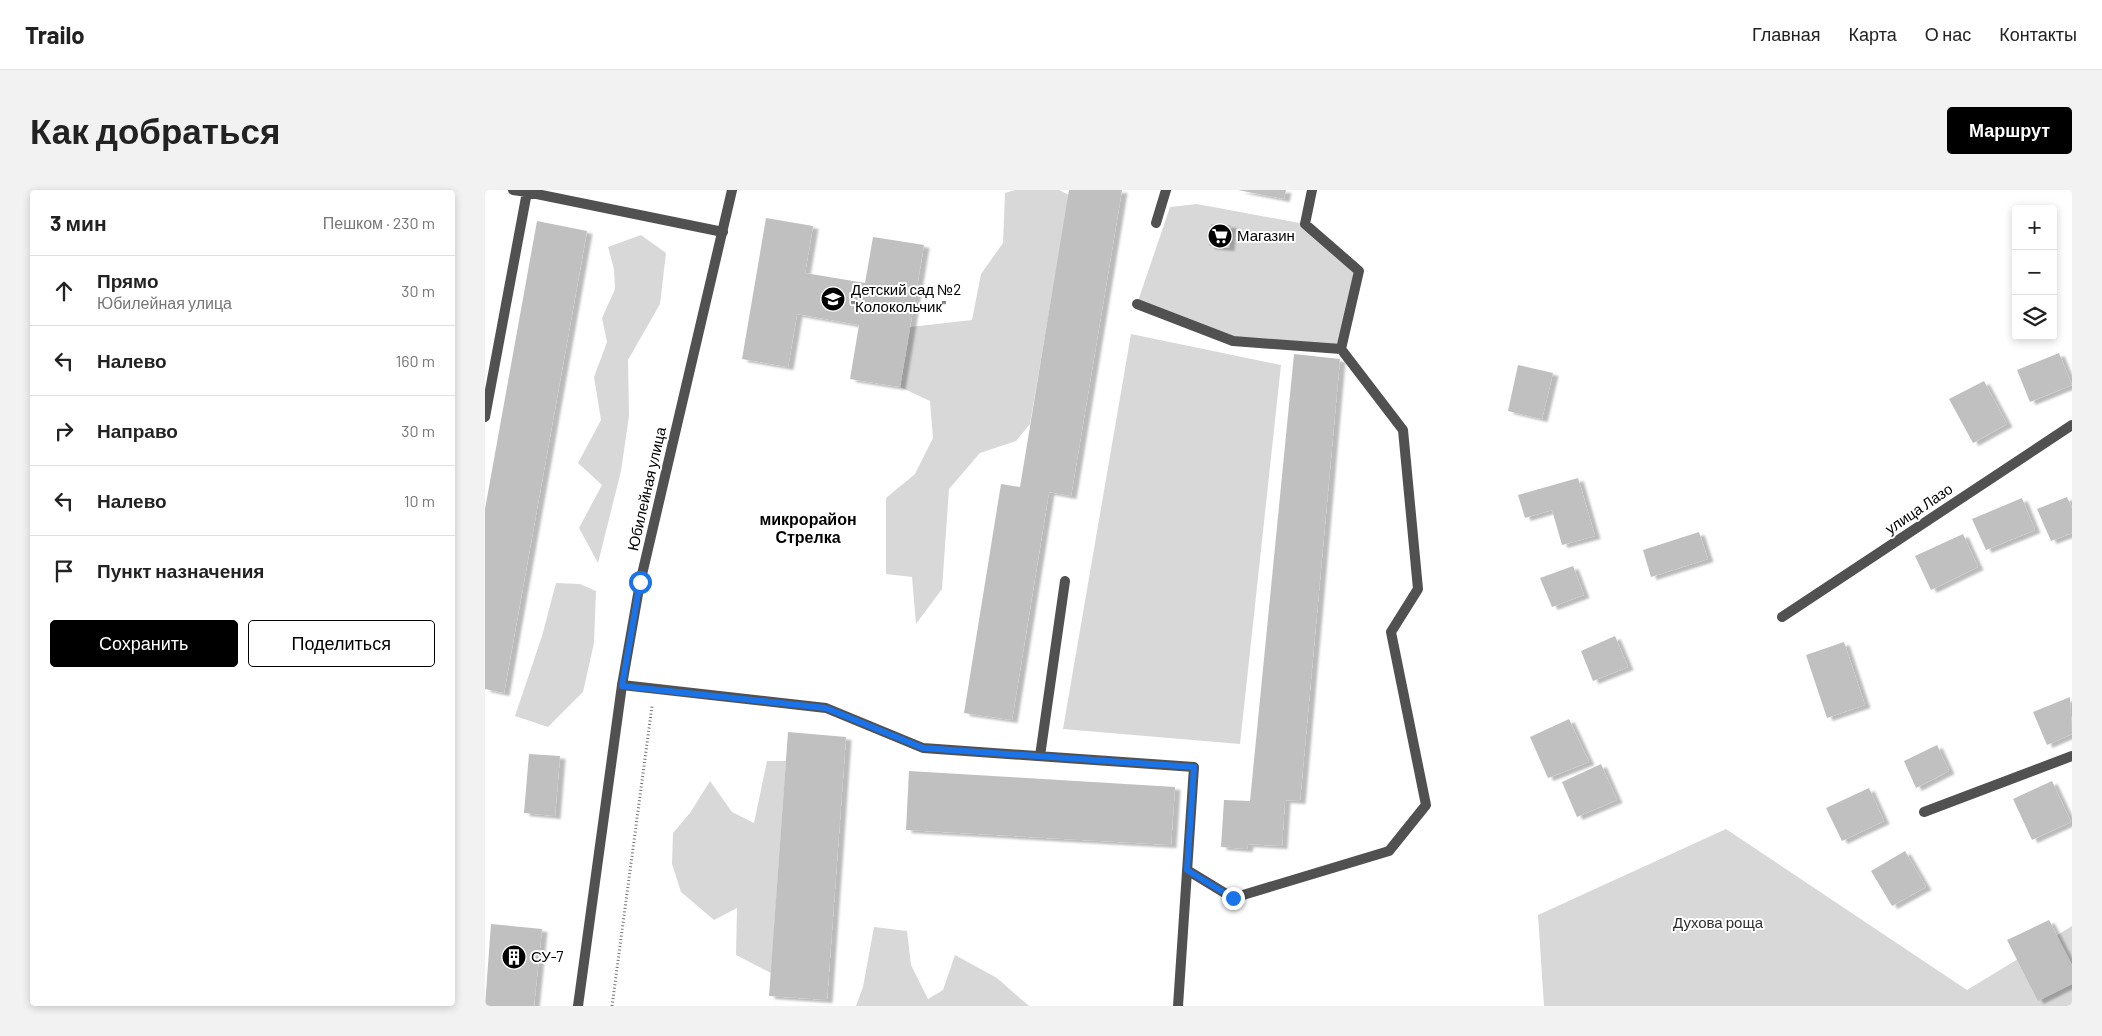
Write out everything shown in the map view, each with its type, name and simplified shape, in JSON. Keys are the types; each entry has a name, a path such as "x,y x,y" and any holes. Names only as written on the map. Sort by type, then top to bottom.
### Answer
{"street":[{"path":"513,190 723,232"},
{"name":"Юбилейная улица","path":"577,1006 622,686 640,582 732,190"},
{"path":"1156,223 1165,190"},
{"path":"1312,190 1305,224 1359,271 1341,349"},
{"path":"485,417 527,192"},
{"path":"1137,304 1233,341 1341,349 1403,430 1419,589 1391,632 1426,806 1389,851 1233,898 1187,870"},
{"name":"улица Лазо","path":"1782,617 2072,425"},
{"path":"1040,756 1065,581"},
{"path":"622,686 826,708 923,748 1194,767 1178,1006"},
{"path":"1924,812 2072,756"}],"path":[{"path":"612,1006 653,690"}],"green space":[{"path":"1015,190 1059,190 1069,195 1030,424 1016,441 980,453 949,489 942,589 916,624 912,577 886,574 886,498 915,474 933,438 930,401 900,387 910,327 972,320 981,274 1003,243 1005,193"},
{"path":"1197,204 1305,224 1359,271 1341,349 1233,341 1137,304 1170,207"},
{"path":"641,235 666,253 660,304 628,360 629,416 621,471 598,563 579,528 602,485 578,463 601,420 594,377 607,342 602,318 615,289 614,269 608,247"},
{"path":"1131,334 1281,365 1240,744 1063,729"},
{"path":"556,583 580,584 596,591 594,643 583,692 548,727 515,716 542,636"},
{"path":"767,761 786,761 771,973 736,955 737,908 714,920 681,892 672,864 673,833 690,813 710,781 732,812 754,823"},
{"name":"Духова роща","path":"1726,829 1967,990 2072,926 2072,1006 1544,1006 1538,915"},
{"path":"874,927 907,931 911,965 928,999 943,990 955,955 997,978 1029,1006 856,1006 863,987"}],"building":[{"path":"1069,190 1122,190 1071,496 1049,492 1012,720 964,713 1001,484 1020,487"},
{"path":"1238,190 1286,190 1284,199"},
{"name":"Детский сад №2 \"Колокольчик\"","path":"766,218 813,226 805,273 865,283 873,237 924,245 900,387 850,379 859,325 797,314 788,367 742,359"},
{"path":"537,221 587,231 504,693 485,689 485,509"},
{"name":"Магазин","path":"1211,224 1231,225 1229,248 1209,246"},
{"path":"2059,353 2072,385 2030,402 2017,370"},
{"path":"1294,354 1340,359 1300,801 1285,800 1282,846 1248,844 1247,849 1221,847 1224,800 1250,801"},
{"path":"1518,365 1553,373 1542,419 1508,411"},
{"path":"1984,381 2007,424 1973,443 1949,399"},
{"path":"1578,478 1595,536 1562,545 1552,510 1525,518 1518,495"},
{"path":"2067,497 2072,508 2072,533 2051,541 2037,509"},
{"path":"2022,498 2035,530 1986,550 1972,519"},
{"path":"1699,532 1708,559 1651,577 1643,550"},
{"path":"1963,534 1978,567 1931,590 1915,556"},
{"path":"1573,566 1584,595 1552,607 1540,578"},
{"path":"1615,636 1628,667 1593,681 1581,651"},
{"path":"1844,642 1865,705 1827,718 1806,655"},
{"path":"2070,697 2072,734 2047,745 2033,712"},
{"path":"1569,719 1589,762 1548,778 1530,737"},
{"path":"788,732 846,737 827,1000 769,996"},
{"path":"1937,745 1949,771 1916,788 1904,761"},
{"path":"529,754 560,756 555,816 524,813"},
{"path":"1601,764 1617,800 1577,817 1562,782"},
{"path":"909,771 1175,787 1171,845 906,830"},
{"path":"2052,781 2071,822 2032,840 2013,799"},
{"path":"1869,788 1884,821 1842,841 1826,808"},
{"path":"1905,851 1926,887 1892,906 1871,871"},
{"path":"2049,920 2072,965 2072,984 2038,1001 2007,940"},
{"name":"СУ-7","path":"491,924 542,929 534,1006 485,1006"}],"place":[{"name":"Магазин","path":"1220,236"},
{"name":"Детский сад №2 \"Колокольчик\"","path":"833,299"},
{"name":"СУ-7","path":"514,957"}],"district":[{"name":"микрорайон Стрелка","path":"808,528"}],"route":[{"path":"640,582 622,686 826,708 923,748 1194,767 1187,870 1233,898"}]}
